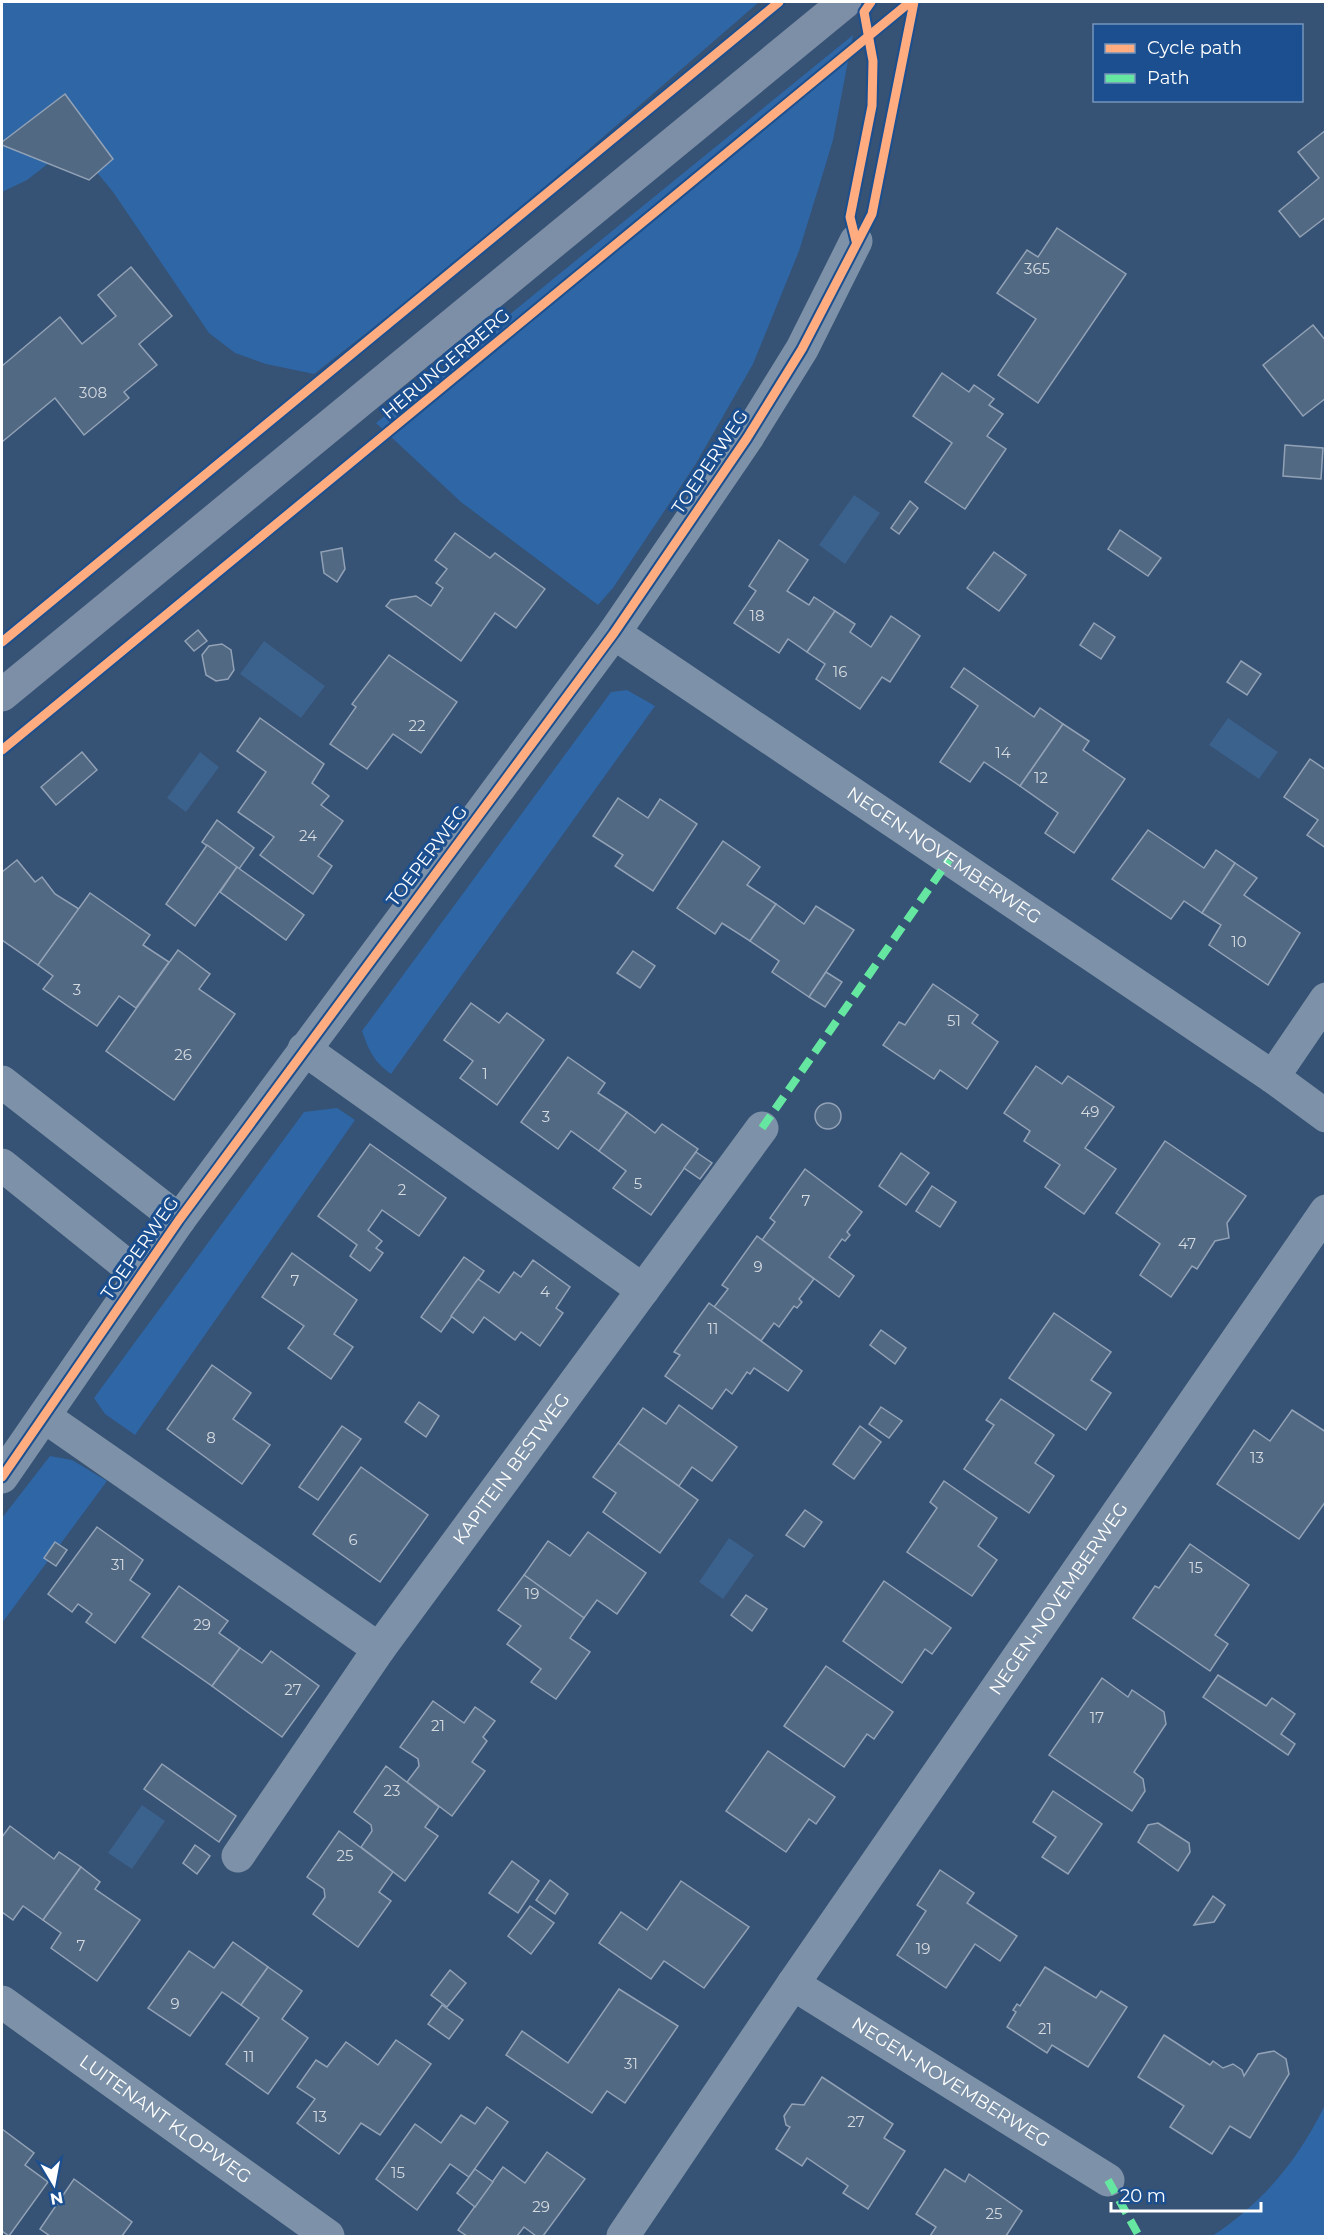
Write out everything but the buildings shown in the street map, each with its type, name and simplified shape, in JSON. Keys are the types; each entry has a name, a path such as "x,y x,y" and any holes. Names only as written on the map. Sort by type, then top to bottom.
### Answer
{"main road":[{"name":"HERUNGERBERG","path":"2,696 845,2"}],"street":[{"name":"TOEPERWEG","path":"2,1477 179,1220 614,633 747,438 796,359 856,241"},
{"name":"NEGEN-NOVEMBERWEG","path":"614,633 1273,1077 1326,1116"},
{"path":"1273,1077 1326,999"},
{"path":"304,1049 643,1290"},
{"name":"TOEPERWEG","path":"2,1082 179,1220"},
{"name":"KAPITEIN BESTWEG","path":"238,1856 379,1649 762,1128"},
{"name":"TOEPERWEG","path":"2,1165 140,1276"},
{"name":"NEGEN-NOVEMBERWEG","path":"623,2236 793,1984 1326,1211"},
{"path":"45,1417 379,1649"},
{"name":"NEGEN-NOVEMBERWEG","path":"793,1984 1108,2180"},
{"name":"LUITENANT KLOPWEG","path":"2,2002 328,2236"}],"shaded area":[{"path":"2,2 759,2 470,252 314,374 266,364 235,353 209,333 113,192 90,164 49,163 27,180 2,192"},
{"path":"853,35 833,140 824,170 799,251 753,364 695,465 613,588 598,605 461,502 376,423"},
{"path":"854,495 880,513 845,564 819,545"},
{"path":"264,641 325,686 301,718 240,674"},
{"path":"627,690 655,706 391,1074 373,1056 362,1031 611,692"},
{"path":"1228,718 1278,752 1259,779 1209,745"},
{"path":"200,752 219,767 186,812 167,798"},
{"path":"337,1108 355,1120 135,1435 105,1414 94,1398 304,1112"},
{"path":"50,1456 72,1460 107,1481 2,1623 2,1518"},
{"path":"729,1538 754,1555 723,1599 699,1582"},
{"path":"142,1805 165,1821 132,1869 108,1853"},
{"path":"1325,2105 1325,2236 1212,2236 1247,2210 1278,2179 1303,2144"}],"marked path":[{"path":"762,1128 949,860"},
{"path":"1108,2180 1139,2236"}],"cycle path":[{"path":"2,642 779,2"},
{"path":"856,241 850,217 872,106 873,61 864,12 871,2"},
{"path":"2,750 910,2"},
{"path":"2,1477 179,1220 614,633 747,438 802,349 872,214 914,2"}]}
